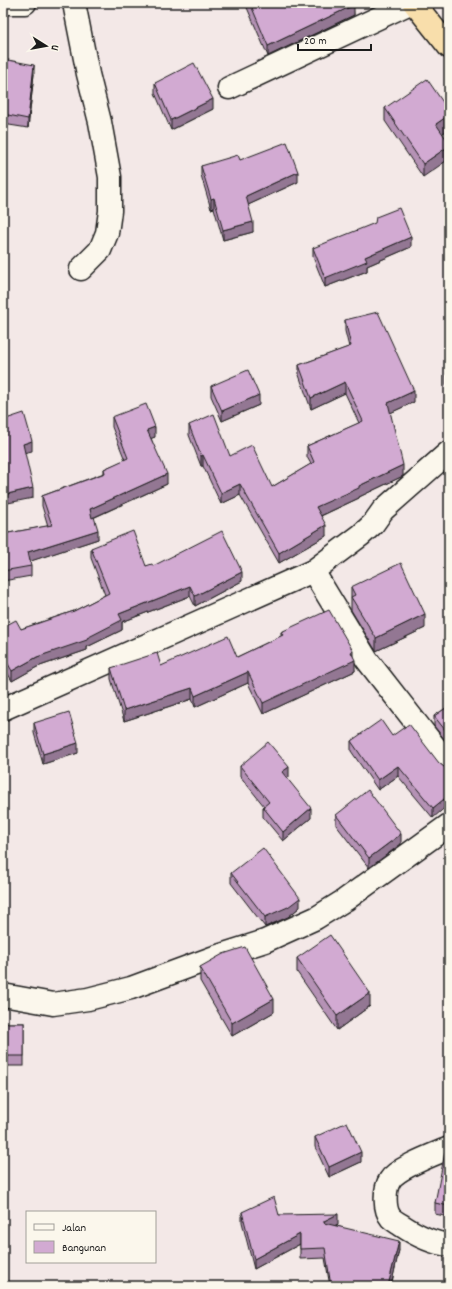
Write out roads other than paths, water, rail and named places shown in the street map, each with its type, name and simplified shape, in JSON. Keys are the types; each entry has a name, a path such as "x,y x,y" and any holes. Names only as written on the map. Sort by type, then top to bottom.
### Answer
{"highway":[{"path":"414,3 449,47"}],"street":[{"path":"3,3 25,3"},
{"path":"74,3 88,74 100,122 110,177 110,211 107,233 100,250 80,270"},
{"path":"229,88 410,3"},
{"path":"3,709 313,571 361,535 373,524 383,510 449,452"},
{"path":"313,571 367,660 449,765"},
{"path":"3,995 53,1004 88,999 131,988 212,958 265,941 316,918 345,900 449,825"},
{"path":"449,1148 404,1169 390,1179 385,1196 386,1206 391,1218 425,1239 449,1245"}]}
